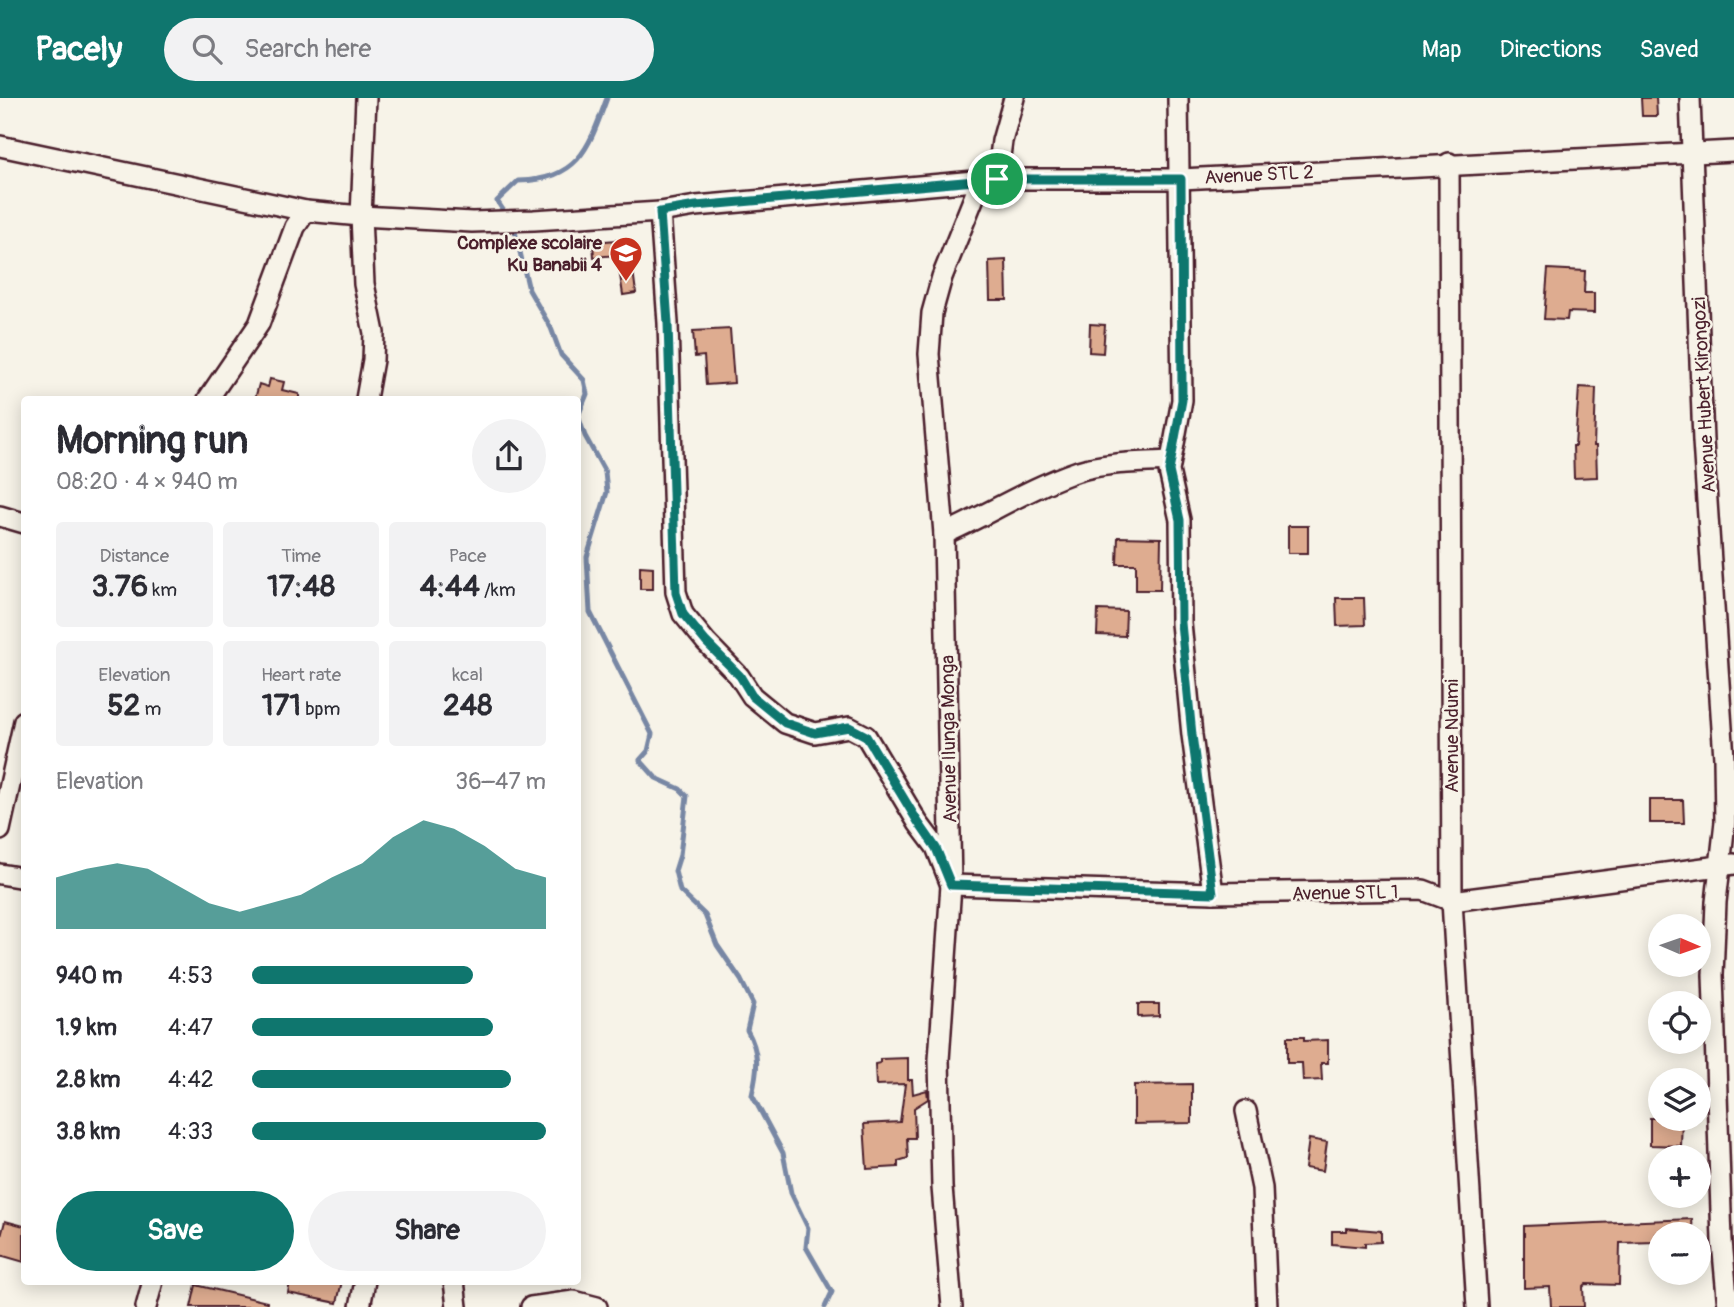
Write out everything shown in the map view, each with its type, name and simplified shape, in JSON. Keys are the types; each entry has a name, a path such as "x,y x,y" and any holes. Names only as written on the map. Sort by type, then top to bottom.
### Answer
{"street":[{"path":"366,98 361,216 364,284 374,333 373,360 367,396"},
{"name":"Avenue Ilunga Monga","path":"952,1307 942,1187 939,1060 951,885 944,534 929,354 932,313 942,277 989,179 1014,98"},
{"path":"1178,98 1182,400 1169,471 1180,520 1181,623 1190,722 1213,893"},
{"name":"Avenue Hubert Kirongozi","path":"1690,98 1703,441 1724,758 1728,864 1716,902 1713,975 1722,1241 1728,1307"},
{"path":"0,146 306,211 361,216"},
{"name":"Avenue STL 2","path":"361,216 472,222 534,220 660,212 696,206 989,179 1181,179 1449,163 1734,151"},
{"name":"Avenue Ndumi","path":"1449,163 1452,901 1477,1307"},
{"path":"210,396 262,317 295,227 306,211"},
{"path":"660,212 668,323 676,593 683,614 740,676 752,696 785,723 815,733 849,727 866,736 936,848 951,885"},
{"path":"944,534 1035,488 1079,471 1097,466 1170,461"},
{"path":"0,516 21,522"},
{"path":"944,572 968,523"},
{"path":"0,830 21,735"},
{"name":"Avenue STL 1","path":"951,885 1213,893 1423,890 1452,901 1728,864"},
{"path":"0,874 21,878"},
{"path":"1246,1111 1262,1188 1267,1307"},
{"path":"146,1307 152,1285"},
{"path":"360,1307 364,1285"},
{"path":"454,1285 457,1307"},
{"path":"531,1307 573,1301 597,1307"}],"building":[{"path":"1641,98 1656,98 1657,116 1642,116"},
{"path":"629,239 636,293 623,295 617,255 594,257 593,242"},
{"path":"1006,260 1007,300 990,300 989,261"},
{"path":"1548,269 1585,271 1584,293 1594,293 1594,313 1568,312 1567,320 1544,319"},
{"path":"1090,324 1105,325 1103,353 1089,352"},
{"path":"730,329 734,383 706,385 704,356 695,357 693,331"},
{"path":"270,379 284,382 282,390 299,396 256,396 259,384 268,387"},
{"path":"1579,387 1596,388 1594,446 1597,477 1574,478 1573,446"},
{"path":"1288,526 1308,526 1308,553 1288,553"},
{"path":"1118,537 1161,538 1160,590 1136,590 1136,564 1117,564"},
{"path":"640,566 653,567 653,589 640,589"},
{"path":"1336,598 1364,598 1365,625 1337,626"},
{"path":"1098,610 1126,611 1125,636 1097,635"},
{"path":"1650,800 1683,800 1684,823 1650,823"},
{"path":"1138,1004 1159,1004 1159,1016 1138,1017"},
{"path":"1287,1037 1304,1037 1304,1041 1328,1040 1328,1063 1321,1063 1322,1080 1303,1081 1302,1063 1287,1063"},
{"path":"908,1058 908,1080 912,1080 913,1094 927,1090 928,1099 914,1108 915,1138 907,1138 908,1158 898,1161 898,1167 867,1169 864,1124 900,1122 905,1084 876,1085 875,1064 880,1063 880,1059"},
{"path":"1192,1084 1192,1123 1134,1124 1134,1085"},
{"path":"1650,1131 1682,1131 1681,1145 1650,1145"},
{"path":"1309,1139 1327,1142 1323,1171 1305,1168"},
{"path":"1692,1219 1692,1222 1648,1222 1648,1242 1620,1243 1619,1285 1586,1284 1583,1287 1584,1307 1551,1307 1550,1287 1524,1288 1524,1226"},
{"path":"5,1221 21,1225 21,1261 0,1255 0,1240"},
{"path":"1346,1228 1381,1231 1381,1242 1365,1243 1365,1247 1332,1244 1332,1231 1346,1231"},
{"path":"196,1285 267,1302 267,1307 191,1307"},
{"path":"289,1285 341,1285 337,1303 288,1293"}],"waterway":[{"path":"507,216 497,201 518,181 555,175 568,168 587,147 607,98"},
{"path":"514,227 529,290 551,328 561,355 584,380 587,394 581,409"},
{"path":"581,425 605,472 607,492 587,557 590,612 652,734 648,751 640,760 656,778 680,789 687,796 680,855 675,871 680,891 705,915 717,945 741,980 753,1004 747,1030 757,1061 752,1095 783,1153 791,1193 808,1228 806,1247 832,1292 825,1307"}],"place":[{"name":"Complexe scolaire Ku Banabii 4","path":"626,283"}],"route":[{"path":"997,179 1181,179 1182,400 1169,471 1180,520 1181,623 1192,735 1213,893 951,885 936,848 866,736 849,727 815,733 785,723 752,696 740,676 706,642 683,614 676,593 668,323 660,212 696,206 997,179"}]}
